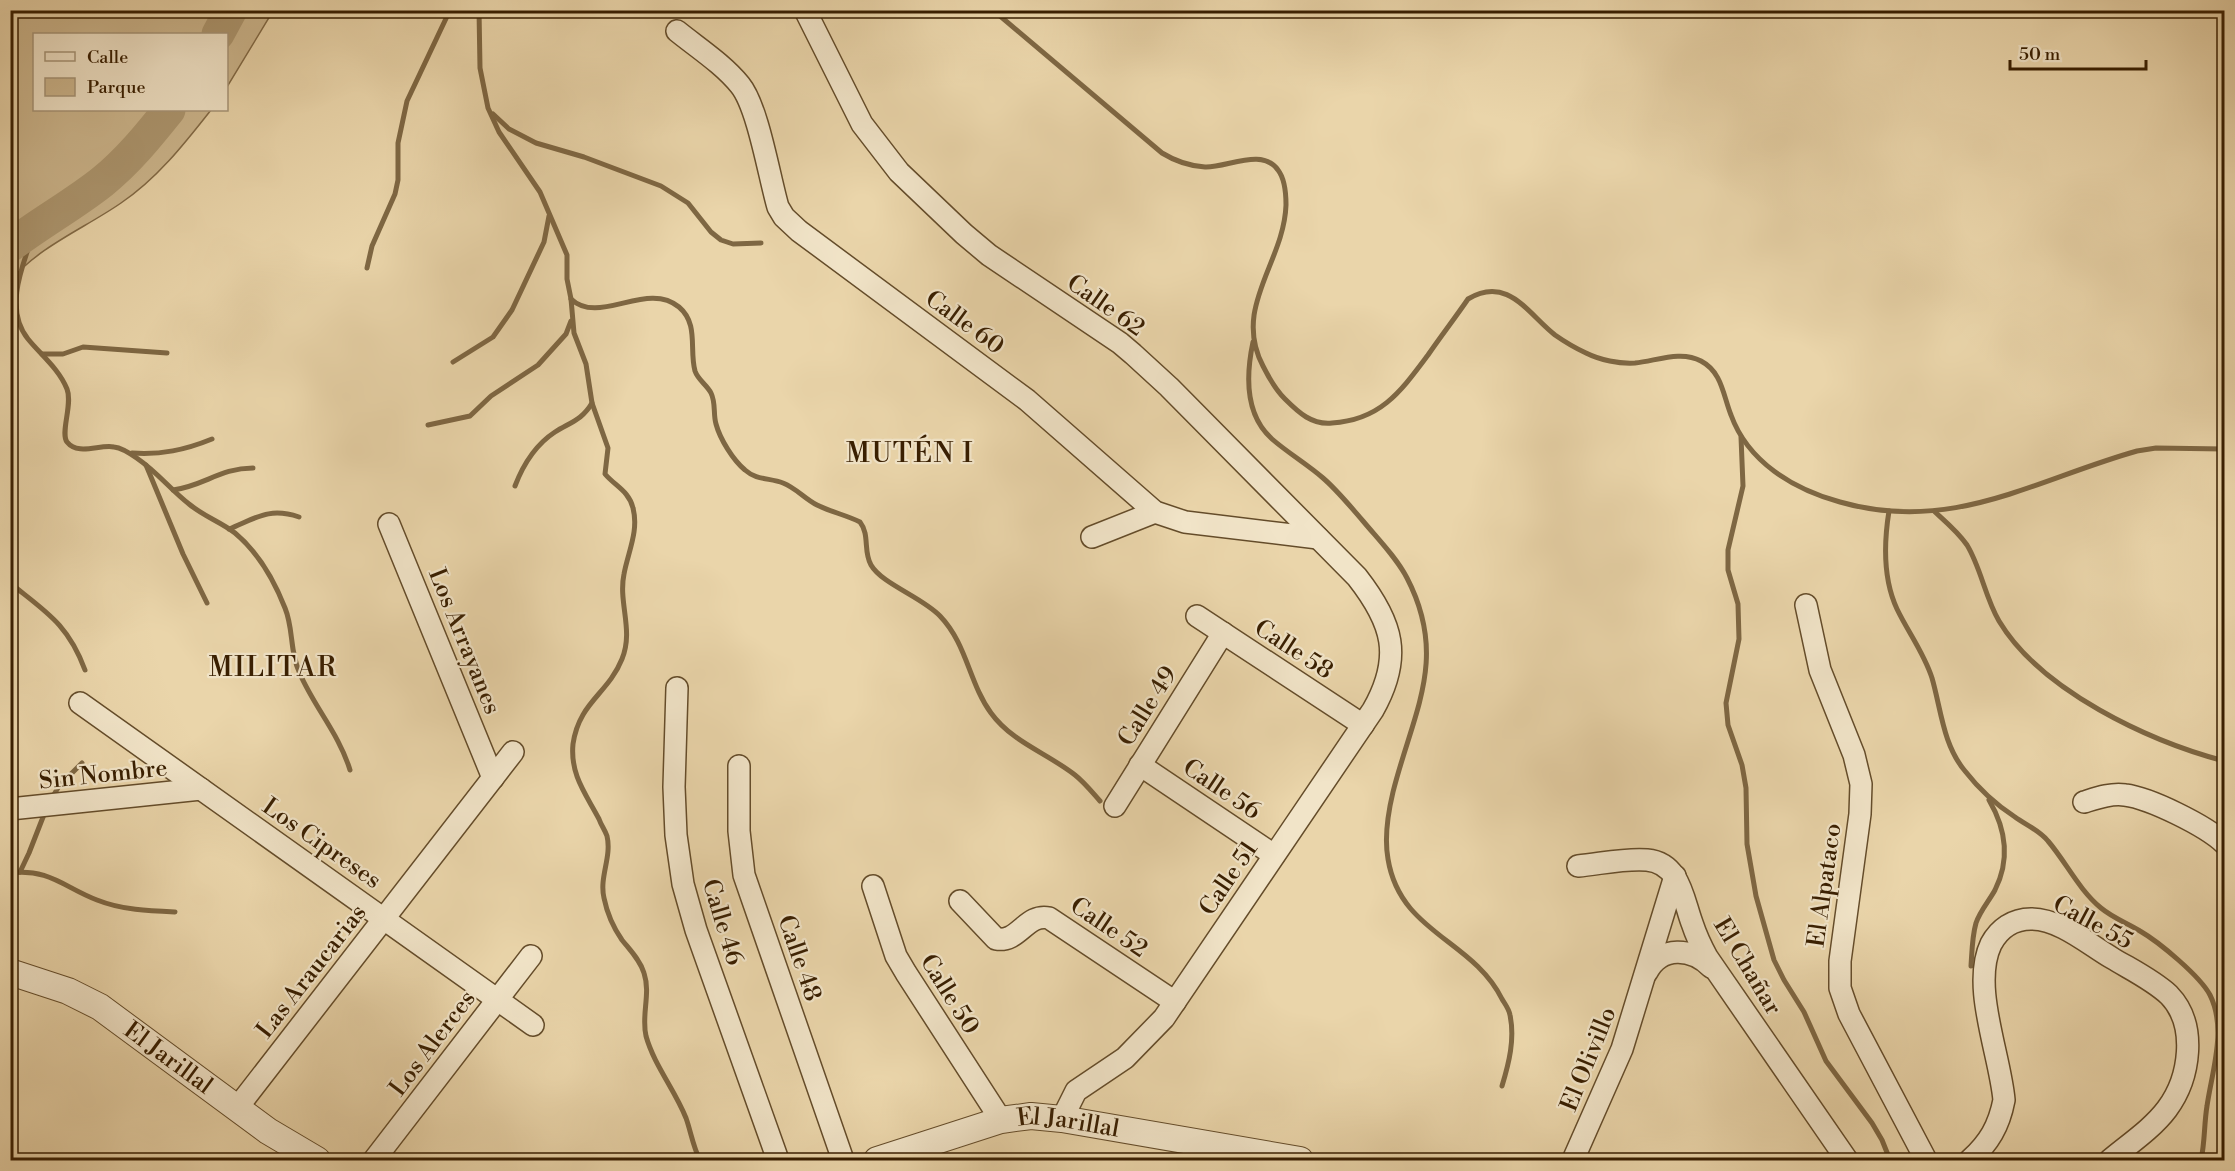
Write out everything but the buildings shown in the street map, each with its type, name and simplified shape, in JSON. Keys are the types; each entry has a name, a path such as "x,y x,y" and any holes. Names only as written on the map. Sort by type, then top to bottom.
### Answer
{"street":[{"name":"Calle 62","path":"805,10 862,124 899,172 989,255 1120,343 1169,387 1367,590 1377,605 1389,636"},
{"name":"Calle 60","path":"677,31 742,87 751,106 778,207 791,225 1027,400 1155,512 1185,522 1318,538"},
{"path":"1092,537 1155,512"},
{"name":"Los Arrayanes","path":"389,524 493,778"},
{"name":"El Alpataco","path":"1806,605 1822,677 1854,755 1862,784 1840,961 1840,988 1849,1014 1926,1161"},
{"name":"Calle 58","path":"1197,616 1363,725"},
{"name":"Calle 49","path":"1115,806 1223,633"},
{"name":"Calle 51","path":"1062,1119 1076,1091 1125,1058 1158,1025 1363,725 1388,681 1391,666 1389,636"},
{"name":"Calle 46","path":"676,688 674,787 676,835 683,884 696,930 778,1161"},
{"name":"Los Cipreses","path":"80,703 533,1025"},
{"name":"Las Araucarias","path":"237,1108 513,752"},
{"name":"Calle 56","path":"1140,765 1274,855"},
{"name":"Calle 48","path":"739,766 739,831 744,875 843,1161"},
{"name":"Sin Nombre","path":"10,809 201,789"},
{"path":"2084,801 2115,794 2137,798 2206,829 2224,843"},
{"path":"1578,866 1646,860 1662,864 1675,876"},
{"name":"El Chañar","path":"1675,876 1699,941 1717,972 1847,1161"},
{"name":"El Olivillo","path":"1573,1161 1616,1065 1646,975 1675,876"},
{"name":"Calle 50","path":"873,886 890,938 906,973 1001,1120"},
{"name":"Calle 52","path":"960,901 992,936 1001,940 1013,937 1036,918 1049,918 1175,1002"},
{"name":"Calle 55","path":"1970,1161 1990,1139 1999,1120 2004,1100 1984,991 1986,957 1996,936 2004,927 2013,922 2034,919 2055,925 2156,985 2175,1002 2186,1027 2187,1055 2181,1084 2175,1097 2157,1120 2110,1161"},
{"name":"El Olivillo","path":"1646,975 1656,959 1662,955 1677,952 1701,958 1717,972"},
{"name":"Los Alerces","path":"374,1161 531,956"},
{"name":"El Jarillal","path":"10,972 68,991 100,1007 237,1108 288,1144 317,1161"},
{"name":"El Jarillal","path":"877,1161 1001,1120 1031,1116 1062,1119 1300,1161"}],"green space":[{"path":"11,10 273,11 228,85 228,33 33,33 33,111 210,111 181,148 147,183 121,203 49,247 11,280"}],"waterway":[{"path":"219,33 231,10"},
{"path":"367,268 372,246 395,194 398,180 398,143 407,101 450,10"},
{"path":"479,10 480,68 488,108 499,132 540,192 567,255 567,279 574,333 586,364 592,403 608,448 605,474 625,493 633,508 634,533 623,585 627,638 625,648 616,671 581,718 573,744 574,765 580,784 607,836 608,852 603,882 607,909 616,930 644,973 647,989 646,1036 654,1057 686,1118 700,1160"},
{"path":"993,10 1167,156 1177,161 1205,167 1244,160 1263,160 1271,163 1278,170 1284,182 1286,205 1277,246 1256,304 1253,324 1255,345 1263,366 1279,392 1295,409 1312,420 1325,423 1349,421 1377,410 1399,392 1468,299 1482,293 1495,292 1506,294 1516,300 1555,335 1597,358 1629,363 1685,356 1701,361 1718,378 1739,432 1761,460 1789,481 1806,490 1840,502 1881,510 1919,512 1956,508 2027,488 2137,451 2156,448 2224,449"},
{"path":"10,246 112,174 138,148 168,111"},
{"path":"493,114 509,129 536,143 584,157 661,186 688,203 711,232 721,240 733,244 761,243"},
{"path":"453,362 493,337 512,310 544,242 549,216"},
{"path":"36,226 18,283 17,313 20,326 28,339 55,369 67,389 69,402 65,432 67,442 77,448 108,446 127,452 189,504 235,533 251,549 271,577 281,598 288,616 294,657 300,674 340,745 350,770"},
{"path":"571,299 582,306 595,308 653,298 666,300 679,307 689,321 695,371 711,393 718,430 736,461 754,476 783,483 817,505 860,522 865,532 867,554 871,565 884,578 932,609 949,627 984,701 999,723 1019,740 1075,775 1100,801"},
{"path":"428,425 470,416 491,396 538,365 566,334 571,321"},
{"path":"1253,342 1249,368 1250,394 1252,406 1263,429 1278,444 1323,478 1348,504 1398,563 1419,607 1425,634 1426,660 1423,685 1391,800 1387,834 1388,859 1395,884 1407,904 1421,920 1473,962 1489,979 1508,1009 1512,1042 1502,1086"},
{"path":"42,354 63,354 83,347 167,353"},
{"path":"515,486 526,463 541,443 580,417 592,403"},
{"path":"1741,437 1743,486 1728,550 1728,570 1738,604 1739,639 1726,703 1728,725 1742,765 1746,788 1747,844 1756,896 1774,960 1784,980 1804,1012 1826,1061 1872,1123 1890,1160"},
{"path":"132,453 173,451 212,439"},
{"path":"146,465 183,554 207,603"},
{"path":"173,490 231,471 253,468"},
{"path":"1889,511 1886,560 1892,597 1929,669 1947,738 1958,761 1976,784 1994,801 2044,837 2093,901 2106,912 2140,931 2168,951 2198,979 2210,995 2215,1008 2218,1036 2201,1160"},
{"path":"1935,512 1956,531 1967,545 1999,621 2018,646 2041,670 2099,710 2131,726 2163,741 2224,761"},
{"path":"229,529 263,515 279,513 299,517"},
{"path":"10,583 55,620 71,641 85,670"},
{"path":"52,798 59,786 82,763"},
{"path":"1971,966 1976,923 1995,890 2003,867 2002,833 1989,800"},
{"path":"20,872 45,812"},
{"path":"10,873 24,872 46,876 97,900 116,906 175,912"}],"district":[{"name":"MUTÉN I","path":"910,453"},
{"name":"MILITAR","path":"273,667"}]}
